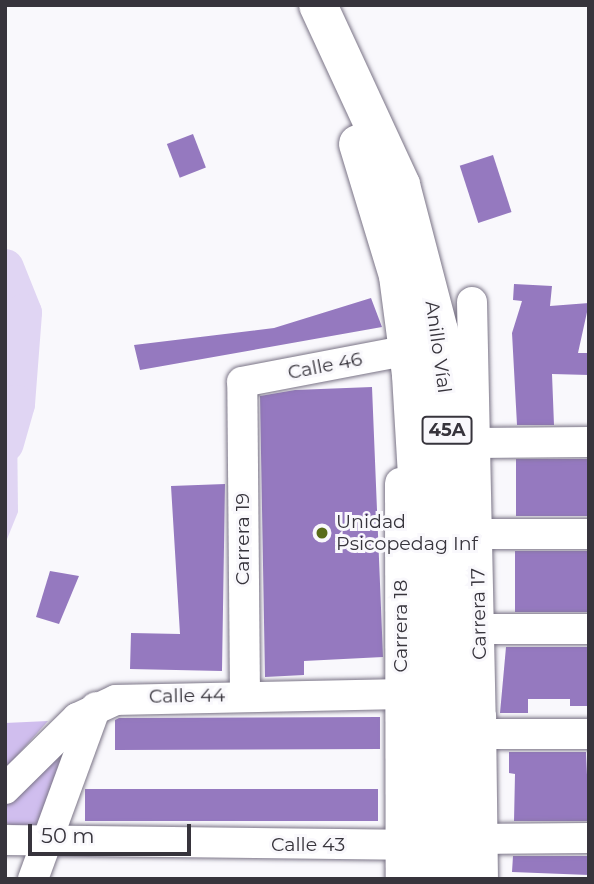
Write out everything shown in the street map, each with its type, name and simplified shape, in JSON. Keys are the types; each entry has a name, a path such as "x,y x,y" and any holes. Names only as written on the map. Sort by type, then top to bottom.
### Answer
{"highway":[{"name":"Anillo Víal","path":"294,5 344,107 373,184 398,276 410,362 421,545 426,879"},
{"name":"Anillo Víal","path":"318,5 401,184 439,331 469,639 462,879"}],"street":[{"name":"Carrera 17","path":"472,302 477,534 469,639 481,726 484,879"},
{"name":"Calle 46","path":"242,382 410,362"},
{"name":"Carrera 18","path":"401,879 400,439 410,362"},
{"name":"Carrera 19","path":"242,382 245,696"},
{"path":"475,443 589,442"},
{"path":"477,534 589,534"},
{"path":"469,639 589,629"},
{"name":"Calle 44","path":"5,789 77,718 96,708 146,696 401,694"},
{"path":"33,879 96,708"},
{"path":"481,726 589,734"},
{"path":"484,839 589,838"},
{"name":"Calle 43","path":"5,840 46,843 401,845"}],"shaded area":[{"path":"5,263 12,266 16,328 18,512 5,544"},
{"path":"48,721 5,769 5,723"},
{"path":"77,732 42,833 5,823 5,797"}],"building":[{"path":"193,134 206,168 180,178 167,144"},
{"path":"493,155 512,212 478,223 460,166"},
{"path":"514,284 552,286 550,306 589,303 578,353 589,353 589,375 552,374 554,425 517,425 512,333 522,301 513,300"},
{"path":"371,298 382,327 140,370 134,345 274,328"},
{"path":"372,387 383,657 304,661 304,675 265,677 260,396 295,390"},
{"path":"516,459 589,459 589,516 516,516"},
{"path":"225,484 222,671 130,669 131,633 180,634 171,486"},
{"path":"515,551 589,551 589,612 515,612"},
{"path":"50,571 79,576 59,624 36,617"},
{"path":"506,647 589,647 589,706 570,706 570,699 528,699 528,713 500,713"},
{"path":"380,717 380,749 115,750 115,720 119,718"},
{"path":"509,752 586,752 589,821 514,821 515,774 509,773"},
{"path":"85,789 378,789 378,821 85,821"},
{"path":"513,856 589,856 589,875 512,872"}],"waterway":[{"path":"5,268 23,313 16,404 5,443"}],"place":[{"name":"Unidad Psicopedag Inf","path":"322,533"}]}
